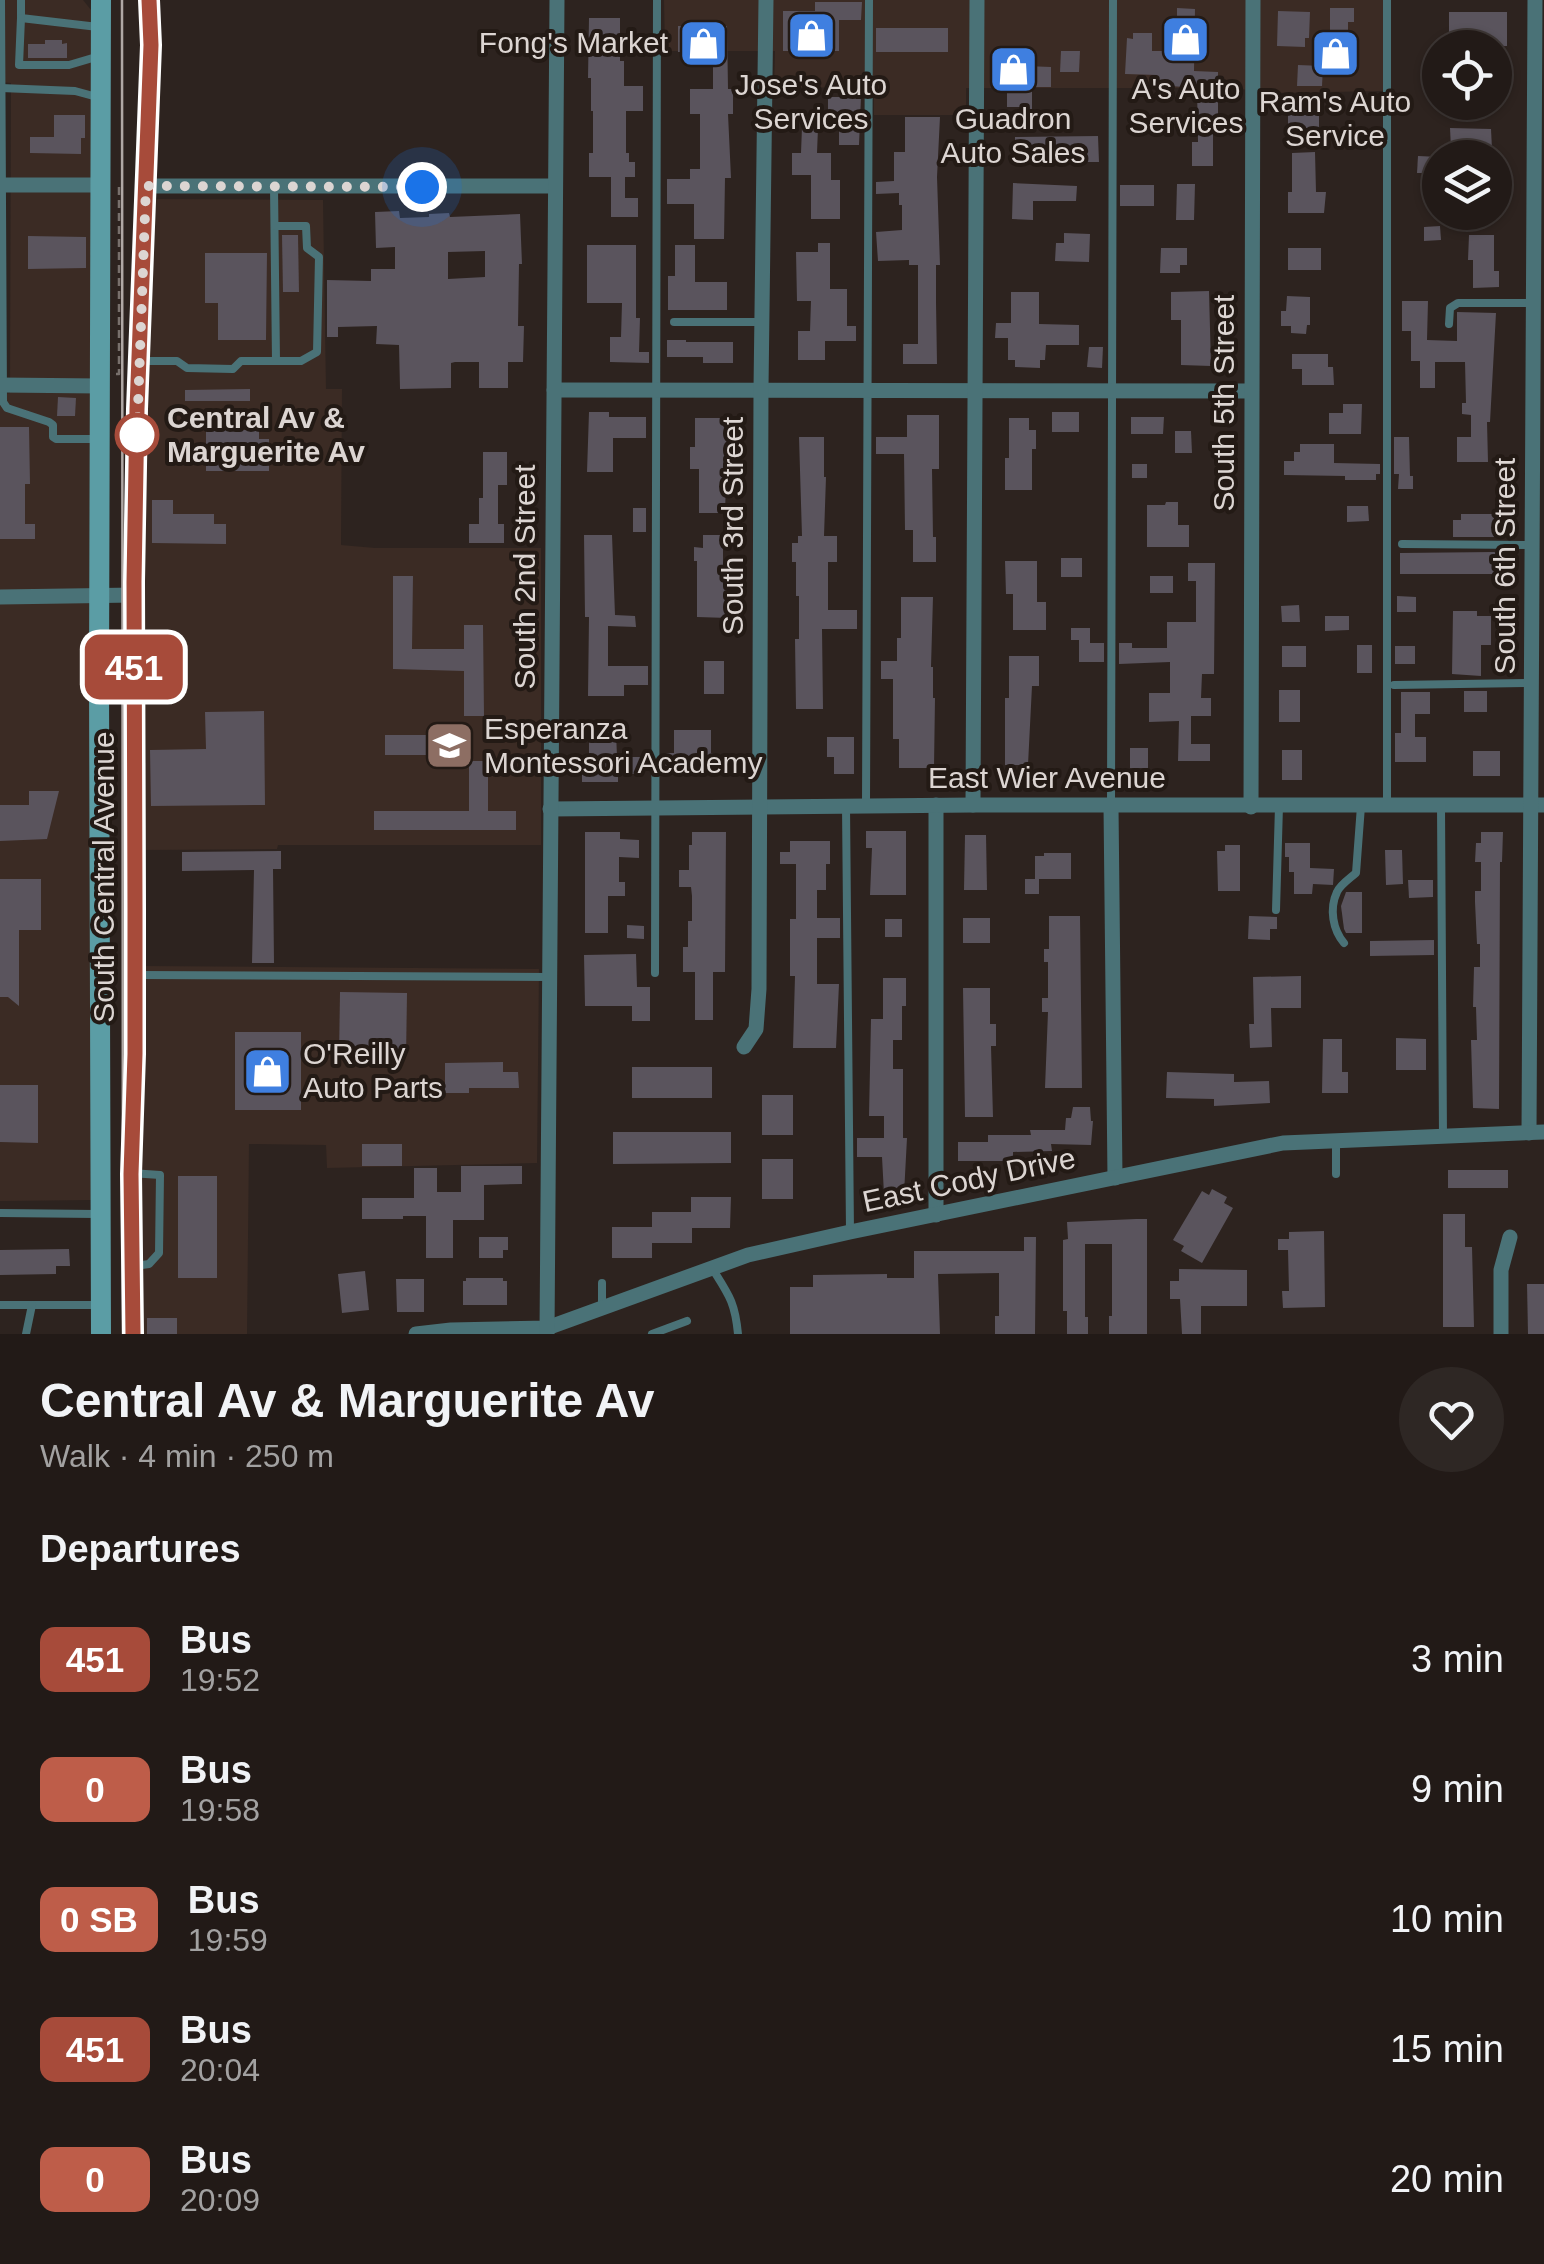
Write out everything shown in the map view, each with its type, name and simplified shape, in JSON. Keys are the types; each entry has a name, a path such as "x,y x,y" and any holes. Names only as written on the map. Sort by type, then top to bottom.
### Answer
{"main road":[{"name":"South Central Avenue","path":"101,0 102,98 110,179 100,386 101,1334"},
{"name":"South Central Avenue","path":"132,1334 135,595 151,45 149,0"}],"street":[{"name":"South 2nd Street","path":"547,1331 556,0"},
{"name":"South 3rd Street","path":"744,1047 756,1029 757,1016 766,0"},
{"path":"972,805 976,0"},
{"name":"South 5th Street","path":"1251,807 1253,0"},
{"name":"South 6th Street","path":"1536,0 1532,684 1538,805 1536,1133"},
{"path":"1,184 110,179"},
{"path":"146,186 555,186"},
{"path":"2,385 100,386"},
{"path":"554,390 1251,390"},
{"path":"0,596 135,595"},
{"path":"936,805 936,1215"},
{"name":"East Wier Avenue","path":"550,809 1538,805"},
{"path":"1111,806 1114,1178"},
{"name":"East Cody Drive","path":"416,1334 451,1330 547,1331 748,1256 1283,1143 1536,1133"},
{"path":"1501,1334 1501,1270 1510,1238"}],"lane":[{"path":"1,0 4,406 53,425 54,438 100,439"},
{"path":"21,0 19,65 69,66 102,56"},
{"path":"655,973 657,0"},
{"path":"866,806 869,0"},
{"path":"1111,806 1113,0"},
{"path":"1386,0 1386,806"},
{"path":"21,18 102,28"},
{"path":"1,88 76,91 102,98"},
{"path":"274,187 276,361"},
{"path":"140,362 177,361 188,368 232,369 241,361 301,361 316,352 319,257 307,248 306,226 274,226"},
{"path":"1449,324 1450,308 1458,302 1534,302"},
{"path":"674,322 762,322"},
{"path":"1402,544 1533,545"},
{"path":"1394,685 1532,684"},
{"path":"846,806 850,1232"},
{"path":"1276,910 1279,806"},
{"path":"1344,944 1335,933 1333,906 1338,888 1356,874 1360,806"},
{"path":"1441,806 1442,1137"},
{"path":"134,975 549,977"},
{"path":"1336,1141 1336,1174"},
{"path":"131,1174 160,1174 159,1253 149,1264 131,1266"},
{"path":"0,1213 101,1214"},
{"path":"712,1268 736,1310 738,1334"},
{"path":"602,1283 602,1308"},
{"path":"0,1305 101,1305"},
{"path":"26,1334 32,1305"},
{"path":"652,1334 687,1321"}],"path":[{"path":"110,179 119,374"}],"shaded area":[{"path":"0,0 83,0 91,10 93,1200 0,1201 0,394 10,393 11,83 0,82"},
{"path":"664,0 1386,0 1385,91 966,88 966,115 874,115 874,88 774,87 775,51 665,51"},
{"path":"148,199 323,200 326,389 342,389 341,545 541,548 541,845 278,845 277,849 141,850"},
{"path":"140,966 539,969 537,1163 327,1168 326,1145 249,1144 247,1334 143,1334"}],"building":[{"name":"Jose's Auto Services","path":"815,2 862,2 861,20 839,20 839,51 783,51 783,11 815,11"},
{"path":"1177,8 1195,9 1194,71 1218,72 1218,129 1213,129 1213,166 1192,166 1192,142 1198,142 1197,88 1157,85 1157,75 1125,74 1127,38 1133,39 1133,33 1152,33 1152,51 1177,51"},
{"name":"Ram's Auto Service","path":"1330,8 1354,8 1348,36 1330,35"},
{"path":"1278,11 1310,12 1305,47 1277,46"},
{"path":"1449,12 1507,12 1507,30 1449,30"},
{"path":"589,18 620,18 624,86 643,86 643,111 626,111 626,153 629,162 635,162 635,177 625,177 625,198 638,198 638,217 611,217 611,177 589,177 593,111 588,78"},
{"path":"678,26 727,26 728,89 733,89 733,114 728,114 731,178 725,178 724,239 694,239 694,204 667,204 667,179 690,179 690,169 700,169 700,114 690,114 690,89 713,89 713,52 678,52"},
{"path":"876,28 948,28 948,52 876,52"},
{"path":"45,40 67,43 67,58 28,58 28,44 45,44"},
{"path":"1061,51 1080,51 1079,72 1060,72"},
{"path":"1001,58 1026,59 1026,66 1051,67 1051,87 1032,87 1032,113 1021,113 1021,107 1007,107 1007,81 1000,81"},
{"path":"1298,65 1323,66 1322,86 1297,86"},
{"path":"828,97 861,97 859,145 839,145 839,114 828,114"},
{"path":"1288,109 1319,109 1319,128 1288,128"},
{"path":"54,115 85,115 81,154 30,153 30,137 54,137"},
{"path":"905,117 940,117 937,364 903,364 903,344 918,344 918,265 909,265 909,260 878,261 876,232 902,230 899,193 876,194 876,182 894,181 894,152 905,152"},
{"path":"802,127 818,128 817,153 831,153 831,180 840,180 840,219 811,219 811,175 792,175 792,153 801,153"},
{"path":"1450,128 1491,129 1492,140 1451,140"},
{"path":"1098,136 1099,162 1079,162 1079,154 1015,155 1015,137"},
{"path":"1315,152 1316,192 1326,192 1324,213 1288,213 1292,153"},
{"path":"1418,156 1422,156 1422,173 1417,173"},
{"path":"1013,183 1077,186 1076,201 1033,201 1033,220 1012,219"},
{"path":"1177,184 1195,184 1194,220 1176,220"},
{"path":"1120,185 1154,185 1154,206 1120,206"},
{"path":"399,211 400,218 449,213 450,217 520,214 518,326 524,326 523,362 508,362 508,388 479,388 479,362 455,362 451,363 451,388 400,389 399,345 376,344 377,326 338,327 338,337 327,337 327,280 371,281 371,269 395,269 395,247 376,248 375,212","holes":["485,251 485,277 448,279 448,252"]},
{"path":"1424,230 1440,230 1441,240 1424,241"},
{"path":"1064,233 1090,234 1089,262 1055,261 1056,243 1064,243"},
{"path":"282,235 298,235 299,292 283,292"},
{"path":"1469,235 1494,235 1494,271 1499,271 1499,287 1473,288"},
{"path":"28,236 86,237 86,268 28,269"},
{"path":"818,243 830,243 830,289 847,289 847,326 856,326 856,341 825,341 825,360 798,360 798,331 810,331 811,301 797,301 796,252 818,252"},
{"path":"587,245 636,245 639,352 649,352 649,363 610,362 610,337 621,337 622,303 587,303"},
{"path":"675,245 695,245 695,282 727,282 727,310 668,310 668,276 675,276"},
{"path":"1161,248 1187,248 1187,265 1180,265 1180,273 1160,273"},
{"path":"1288,248 1321,248 1321,270 1288,270"},
{"path":"205,253 267,253 266,340 218,340 218,303 205,303"},
{"path":"1209,291 1211,366 1181,365 1181,320 1171,320 1171,292"},
{"path":"1011,292 1039,292 1039,324 1079,325 1079,345 1046,345 1040,368 1015,367 1015,360 1008,360 1008,338 995,338 996,323 1011,323"},
{"path":"1287,296 1310,297 1310,325 1306,334 1291,333 1291,326 1281,326"},
{"path":"1402,301 1428,301 1427,340 1457,341 1457,312 1496,313 1487,422 1488,462 1457,462 1457,437 1471,437 1471,415 1462,414 1462,403 1466,403 1465,362 1435,362 1435,388 1420,388 1420,361 1411,361 1411,331 1402,331"},
{"path":"667,340 733,342 733,363 703,363 703,357 667,357"},
{"path":"1089,347 1103,347 1102,368 1087,367"},
{"path":"1292,354 1328,354 1334,385 1302,385 1302,369 1292,369"},
{"path":"250,389 250,401 185,401 185,390"},
{"path":"58,397 76,398 75,416 57,416"},
{"path":"1343,404 1362,404 1361,434 1329,434 1329,413 1343,413"},
{"path":"589,412 609,412 609,417 646,417 646,438 613,438 613,472 587,472"},
{"path":"1052,412 1079,412 1079,432 1052,432"},
{"path":"907,415 939,415 939,469 932,469 936,562 913,562 913,530 905,530 904,454 876,454 876,437 907,437"},
{"path":"1131,417 1164,417 1163,434 1131,434"},
{"path":"695,418 728,418 725,513 699,513 699,469 690,469"},
{"path":"1009,418 1029,418 1029,430 1036,430 1032,490 1005,490"},
{"path":"0,427 29,427 30,484 25,484 25,524 35,524 35,539 0,539"},
{"path":"206,430 259,430 259,439 269,439 269,471 206,471"},
{"path":"1175,431 1191,431 1192,453 1175,453"},
{"path":"799,437 824,437 824,536 837,536 837,562 828,562 828,610 857,610 857,629 822,629 823,709 796,709 799,596 792,543 798,543 798,536 802,536"},
{"path":"1394,437 1409,437 1413,489 1398,489"},
{"path":"1300,444 1334,444 1334,463 1380,464 1380,474 1376,474 1376,480 1284,475 1284,461 1294,461"},
{"path":"483,452 507,452 507,485 498,485 498,524 504,524 504,543 469,543 469,524 479,524 479,498 483,498"},
{"path":"1132,464 1147,464 1147,478 1132,478"},
{"path":"152,500 173,500 173,514 214,514 214,524 226,524 226,544 152,543"},
{"path":"1178,502 1178,525 1189,525 1189,547 1147,547 1147,505"},
{"path":"1347,506 1368,506 1369,521 1347,522"},
{"path":"633,508 646,508 646,532 633,532"},
{"path":"1461,514 1494,514 1494,537 1453,537 1453,520 1461,520"},
{"path":"584,535 612,535 615,615 635,616 636,627 608,626 608,666 648,666 648,685 624,685 624,696 588,696"},
{"path":"703,535 723,535 723,567 728,567 728,618 697,617 694,547 703,548"},
{"path":"1400,553 1498,553 1498,574 1400,574"},
{"path":"1061,558 1082,558 1082,577 1061,577"},
{"path":"1005,561 1037,561 1037,602 1046,602 1046,630 1013,630 1013,594 1006,594"},
{"path":"1188,563 1215,563 1214,674 1202,674 1201,698 1211,698 1211,716 1191,716 1191,744 1210,744 1210,761 1178,761 1179,721 1149,722 1149,693 1170,693 1170,662 1119,664 1119,643 1132,643 1132,648 1167,648 1167,622 1196,622 1196,581 1188,581"},
{"path":"393,576 413,576 412,649 464,649 464,625 483,625 484,716 464,716 464,671 393,669"},
{"path":"1150,576 1173,576 1173,593 1150,593"},
{"path":"1397,596 1416,597 1416,612 1397,612"},
{"path":"901,597 933,597 934,768 899,768 899,739 893,739 893,679 881,679 881,661 897,661"},
{"path":"1299,605 1300,622 1282,622 1281,606"},
{"path":"1453,611 1477,611 1477,616 1491,616 1491,645 1481,645 1481,676 1452,674"},
{"path":"1325,616 1349,616 1349,630 1325,631"},
{"path":"1071,628 1090,628 1090,643 1104,643 1104,662 1079,662 1079,640 1071,640"},
{"path":"1357,645 1372,645 1372,673 1357,673"},
{"path":"1282,646 1306,646 1306,667 1282,667"},
{"path":"1395,646 1415,646 1415,664 1395,664"},
{"path":"1009,656 1039,656 1039,686 1032,686 1028,765 1005,765"},
{"path":"704,661 724,661 724,694 704,694"},
{"path":"1279,690 1300,690 1300,722 1279,722"},
{"path":"1464,691 1487,691 1487,712 1464,712"},
{"path":"1401,692 1430,692 1430,714 1415,714 1415,737 1426,737 1426,762 1395,762 1395,733 1401,733"},
{"path":"264,711 265,805 151,806 150,750 206,749 205,712"},
{"path":"674,730 711,730 715,774 665,774 665,753 674,753"},
{"path":"589,731 616,731 617,757 640,757 640,774 618,774 618,782 582,782 582,758 589,758"},
{"path":"385,735 467,735 467,755 385,755"},
{"path":"827,737 854,737 854,774 834,774 834,757 827,757"},
{"path":"1130,748 1148,748 1148,768 1130,768"},
{"path":"1282,750 1302,750 1302,780 1282,780"},
{"path":"1473,751 1500,751 1500,776 1473,776"},
{"path":"469,761 488,761 488,811 516,811 516,830 374,830 374,811 469,811"},
{"path":"29,791 59,791 47,839 0,841 0,805 29,805"},
{"path":"866,831 906,831 906,895 870,895 872,848 866,848"},
{"path":"585,832 620,832 620,839 639,840 639,858 619,857 619,882 625,882 625,896 608,896 608,933 585,933"},
{"path":"692,832 726,832 725,972 713,972 713,1020 695,1020 695,972 683,972 692,896 691,887 679,887 679,870 689,870"},
{"path":"1481,832 1503,832 1499,1109 1473,1108 1471,1040 1477,1040 1474,967 1480,967 1475,891 1481,891 1481,862 1475,862"},
{"path":"965,835 986,835 987,890 964,890"},
{"path":"790,841 830,841 826,890 817,890 817,918 840,918 840,938 817,938 817,984 839,984 836,1048 793,1048 795,976 790,976 790,919 796,919 796,864 780,864 780,852 790,852"},
{"path":"1285,843 1310,843 1310,868 1334,869 1333,885 1313,884 1312,894 1294,894 1294,872 1289,872"},
{"path":"1225,845 1240,845 1240,891 1218,891 1217,851 1225,851"},
{"path":"1385,850 1402,850 1403,884 1386,885"},
{"path":"281,851 281,869 273,869 274,963 252,963 254,870 182,871 182,852"},
{"path":"1071,853 1071,879 1039,879 1039,894 1025,894 1025,879 1035,879 1035,856"},
{"path":"0,879 41,879 41,930 19,930 19,1006 8,997 0,997"},
{"path":"1408,880 1433,880 1433,897 1409,898"},
{"path":"1346,892 1362,892 1362,933 1346,933 1344,929 1341,906"},
{"path":"1049,916 1080,916 1082,1088 1045,1088 1048,1012 1042,1012 1042,998 1048,998 1044,949 1049,949"},
{"path":"1249,916 1277,917 1277,929 1270,929 1270,940 1248,939"},
{"path":"963,918 990,918 990,943 963,943"},
{"path":"885,919 902,919 902,937 885,937"},
{"path":"627,925 644,926 644,939 627,938"},
{"path":"1434,940 1434,955 1370,956 1370,941"},
{"path":"636,954 637,987 650,987 650,1021 632,1021 632,1006 585,1006 584,955"},
{"path":"1301,976 1301,1008 1271,1008 1272,1047 1250,1048 1253,977"},
{"path":"883,978 906,978 902,1040 893,1040 893,1069 903,1069 903,1138 907,1138 904,1194 884,1194 882,1157 857,1157 857,1138 884,1138 884,1116 869,1116 871,1019 883,1019"},
{"path":"963,988 990,988 990,1024 996,1024 996,1046 991,1046 993,1117 965,1117"},
{"path":"340,992 407,993 406,1057 339,1056"},
{"name":"O'Reilly Auto Parts","path":"235,1032 301,1032 301,1110 235,1110"},
{"path":"1396,1038 1426,1039 1426,1070 1396,1070"},
{"path":"1323,1039 1342,1039 1342,1072 1348,1072 1348,1093 1322,1093"},
{"path":"503,1062 503,1072 518,1072 519,1088 469,1088 469,1093 445,1093 445,1063"},
{"path":"632,1067 712,1067 712,1098 632,1098"},
{"path":"1167,1072 1234,1074 1234,1082 1269,1081 1270,1103 1214,1106 1214,1099 1166,1098"},
{"path":"416,1080 425,1089 416,1098 407,1089"},
{"path":"0,1085 38,1085 38,1143 0,1142"},
{"path":"762,1095 793,1095 793,1135 762,1135"},
{"path":"1073,1107 1090,1107 1091,1145 1051,1144 1052,1151 1013,1152 1013,1161 958,1161 958,1142 988,1142 988,1135 1031,1135 1030,1130 1065,1130"},
{"path":"613,1132 731,1132 731,1163 613,1164"},
{"path":"362,1144 402,1144 402,1166 362,1166"},
{"path":"762,1159 793,1159 793,1199 762,1199"},
{"path":"461,1166 522,1166 522,1184 484,1185 484,1220 453,1220 453,1258 426,1258 426,1216 362,1219 362,1198 414,1198 414,1168 437,1168 437,1192 461,1192"},
{"path":"1448,1170 1508,1170 1508,1188 1448,1188"},
{"path":"178,1176 217,1176 217,1278 178,1278"},
{"path":"1212,1189 1227,1197 1224,1203 1233,1208 1202,1263 1181,1251 1184,1246 1173,1240 1202,1191 1209,1195"},
{"path":"691,1197 731,1197 730,1228 692,1228 692,1243 652,1243 652,1258 612,1258 612,1227 652,1227 652,1212 691,1212"},
{"path":"1443,1214 1465,1214 1465,1247 1472,1247 1474,1327 1443,1327"},
{"path":"1147,1219 1147,1334 1109,1334 1112,1244 1085,1244 1088,1334 1067,1334 1067,1311 1063,1311 1063,1240 1068,1239 1067,1222"},
{"path":"1324,1231 1325,1307 1283,1308 1282,1291 1289,1291 1288,1250 1278,1250 1278,1239 1289,1239 1289,1232"},
{"path":"479,1237 508,1237 508,1250 503,1250 503,1258 479,1258"},
{"path":"1024,1237 1036,1237 1035,1334 995,1334 999,1273 938,1274 940,1334 790,1334 790,1287 813,1287 813,1275 887,1274 887,1278 914,1278 914,1251 1024,1251"},
{"path":"69,1249 70,1266 56,1266 56,1274 0,1275 0,1250"},
{"path":"1179,1269 1247,1270 1247,1306 1201,1306 1201,1334 1182,1334 1180,1299 1170,1299 1170,1281 1179,1281"},
{"path":"365,1271 369,1310 342,1313 338,1274"},
{"path":"466,1278 503,1278 507,1281 507,1305 463,1305"},
{"path":"396,1279 424,1279 424,1312 397,1312"},
{"path":"1527,1284 1544,1284 1544,1334 1528,1334"},
{"path":"147,1318 177,1318 177,1334 147,1334"}],"tram line":[{"path":"122,0 123,1334"}],"bus line":[{"name":"451","path":"133,1334 134,582 151,45 149,0"}],"place":[{"name":"Jose's Auto Services","path":"811,36"},
{"name":"A's Auto Services","path":"1186,40"},
{"name":"Fong's Market","path":"703,43"},
{"name":"Ram's Auto Service","path":"1335,53"},
{"name":"Guadron Auto Sales","path":"1013,70"},
{"name":"Central Av & Marguerite Av","path":"137,435"},
{"name":"Esperanza Montessori Academy","path":"449,746"},
{"name":"O'Reilly Auto Parts","path":"268,1071"}],"route":[{"path":"137,435 146,186 422,187"}]}
